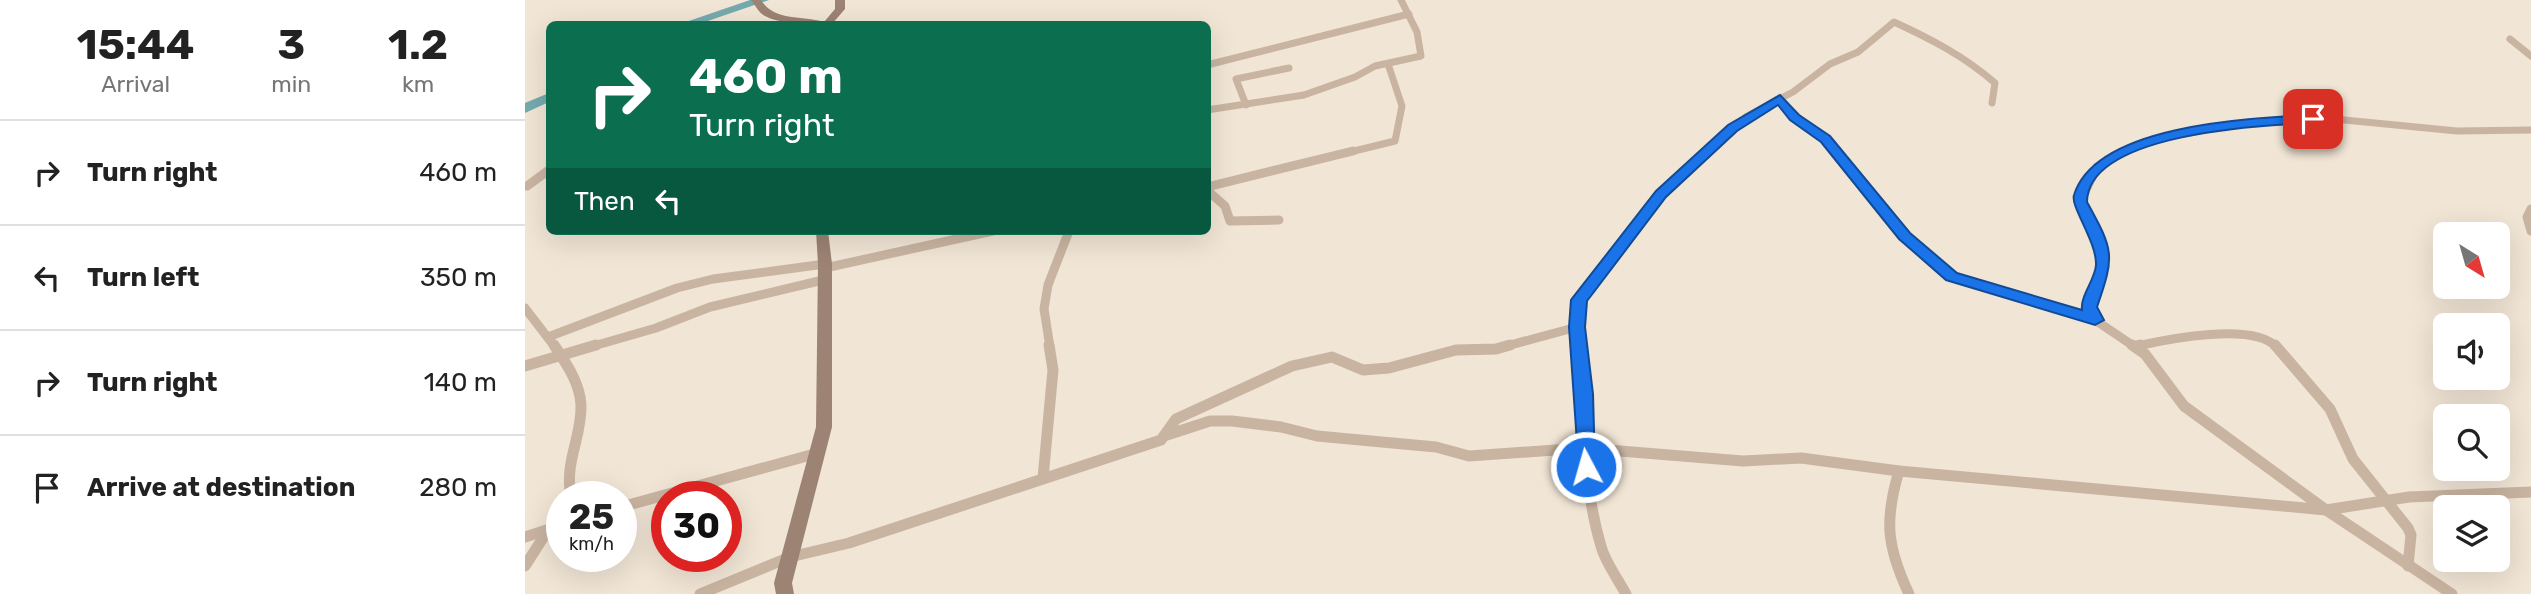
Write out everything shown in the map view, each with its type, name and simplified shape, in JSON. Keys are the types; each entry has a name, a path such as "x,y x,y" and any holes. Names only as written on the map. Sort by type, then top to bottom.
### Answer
{"street":[{"path":"756,0 770,15 815,21"},
{"path":"827,21 840,9 840,0"},
{"path":"1211,109 1309,94 1388,64 1423,54 1409,14 1401,0"},
{"path":"1211,64 1409,14"},
{"path":"1626,594 1601,548 1583,448 1584,394 1577,307 1583,293 1639,227 1661,194 1732,128 1805,85 1830,64 1858,51 1893,22 1948,45 1969,59 1995,83 1992,103"},
{"path":"2510,40 2531,55"},
{"path":"1211,188 1395,141 1402,106 1388,64"},
{"path":"1246,105 1236,79 1289,68"},
{"path":"1780,99 1794,117 1825,139 1905,236 1951,276 2095,320 2137,346 2184,406 2326,510 2452,594"},
{"path":"2095,320 2089,307 2103,267 2102,248 2099,235 2080,202 2081,195 2097,167 2143,142 2254,122 2324,118 2457,131 2531,130"},
{"path":"526,186 546,172"},
{"path":"526,186 546,182"},
{"path":"1211,193 1225,206 1230,221 1279,220"},
{"path":"2531,209 2527,217 2531,231"},
{"path":"785,594 783,583 824,427 822,235"},
{"path":"525,366 664,325 710,307 824,271 976,235"},
{"path":"1043,478 1053,370 1045,309 1048,285 1067,235"},
{"path":"548,337 677,288 713,279 824,271"},
{"path":"525,308 561,355 580,400 574,443 566,471 568,481"},
{"path":"1167,435 1176,419 1259,379 1312,361 1332,357 1363,370 1389,368 1456,351 1496,349 1577,327"},
{"path":"2137,346 2173,338 2256,334 2271,341 2330,410 2345,444 2411,535 2408,566"},
{"path":"700,594 790,557 857,540 1149,444 1210,421 1281,426 1317,436 1436,447 1469,456 1583,448 1743,461 1819,460 1899,471 2326,510 2384,501 2531,492"},
{"path":"637,503 818,453"},
{"path":"1899,471 1888,510 1888,537 1892,558 1909,594"},
{"path":"525,537 546,531"},
{"path":"525,566 546,533"}],"waterway":[{"path":"696,21 763,0"},
{"path":"525,109 546,98"}],"route":[{"path":"1586,467 1582,428 1584,394 1577,327 1579,300 1614,252 1639,227 1661,194 1732,128 1776,100 1780,99 1787,111 1825,139 1860,185 1905,236 1951,276 1974,286 2095,320 2089,307 2103,267 2101,241 2080,202 2081,195 2097,167 2149,140 2228,128 2242,123 2313,119"}]}
